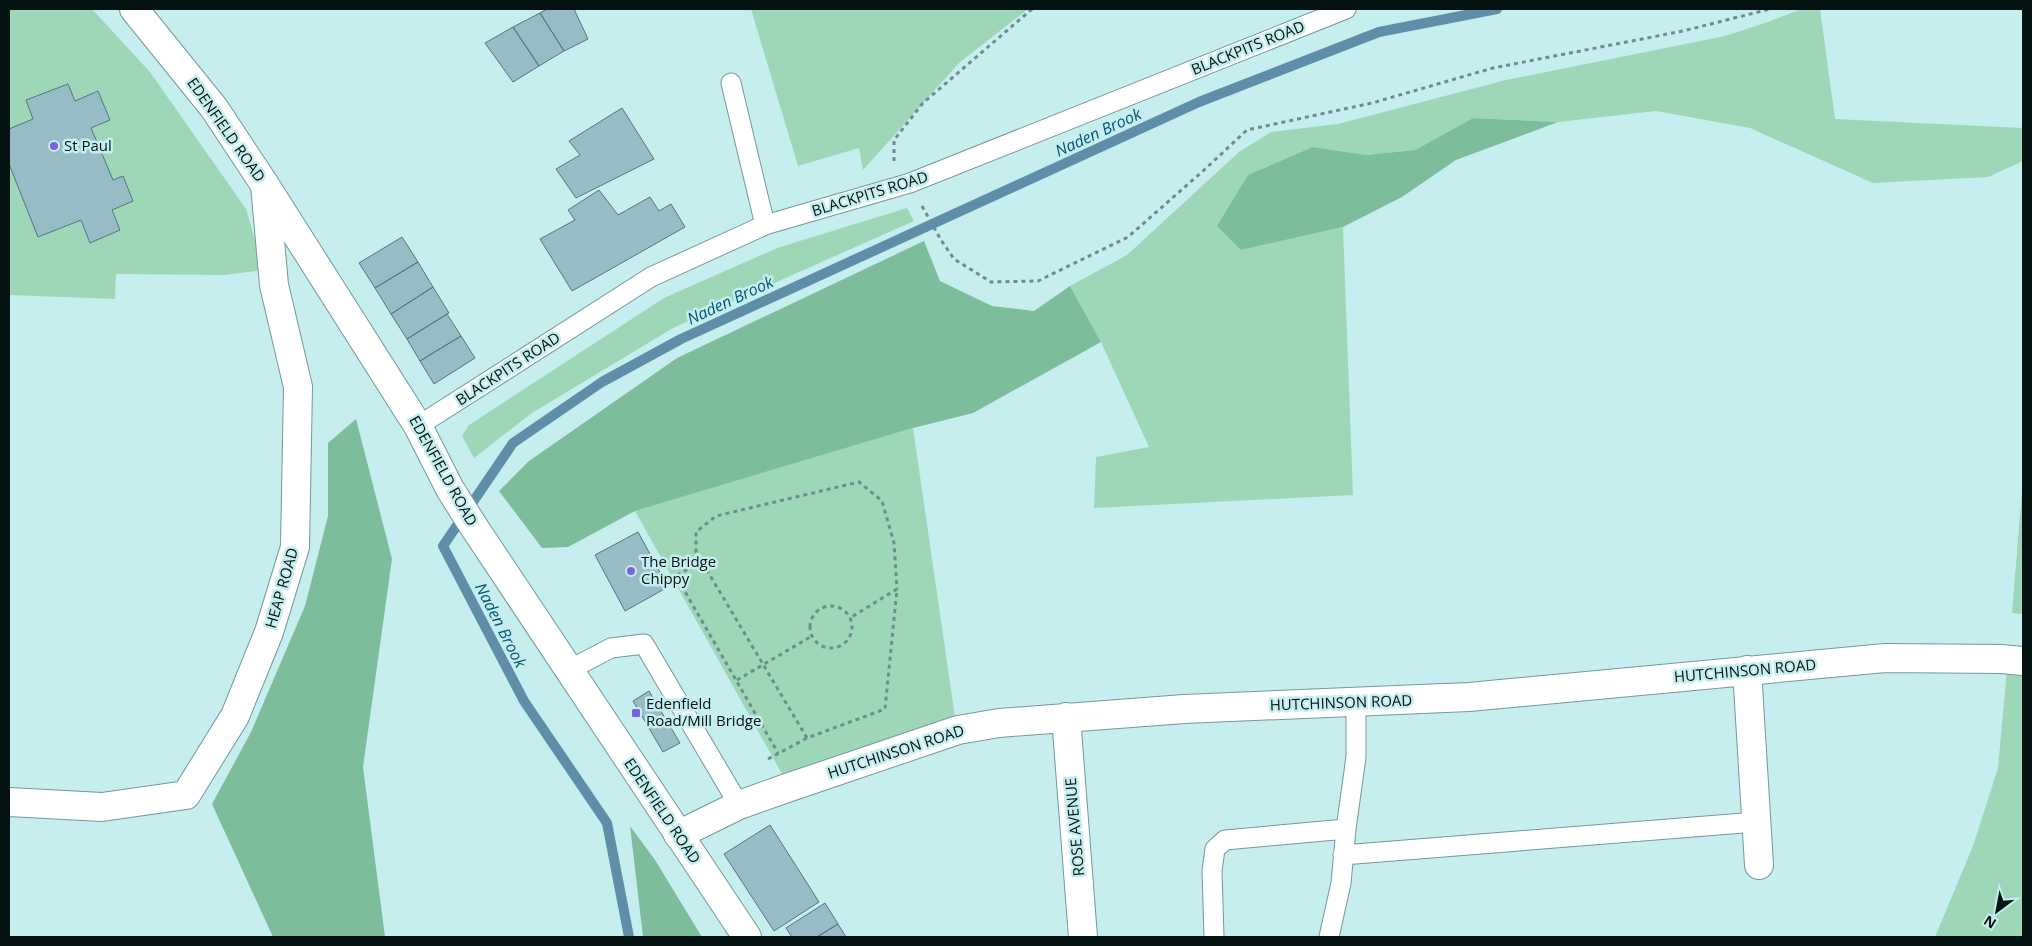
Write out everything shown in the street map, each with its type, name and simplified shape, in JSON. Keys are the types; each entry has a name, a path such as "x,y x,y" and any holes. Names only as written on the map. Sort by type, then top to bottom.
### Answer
{"street":[{"name":"EDENFIELD ROAD","path":"134,9 214,108 265,185 418,426 450,489 474,527 747,937"},
{"name":"HEAP ROAD","path":"9,802 102,807 186,795 235,716 269,632 295,547 298,387 274,285 265,185"},
{"name":"HUTCHINSON ROAD","path":"678,836 734,796 958,730 999,723 1184,709 1468,697 1885,658 2001,659 2023,662"},
{"path":"1747,670 1758,865"},
{"name":"ROSE AVENUE","path":"1066,718 1083,937"}],"lane":[{"name":"BLACKPITS ROAD","path":"418,426 651,277 765,225 910,183 1346,9"},
{"path":"731,83 765,225"},
{"path":"569,670 611,648 644,644 734,796"},
{"path":"1330,937 1341,882 1356,757 1356,702"},
{"path":"1343,855 1756,822"},
{"path":"1214,937 1212,872 1216,849 1225,840 1346,829"}],"path":[{"path":"894,188 894,140 922,103 1032,9"},
{"path":"924,210 954,259 991,282 1038,281 1128,236 1247,130 1372,103 1493,68 1683,31 1770,9"},
{"path":"734,796 778,752 807,738 885,709 897,588 894,543 882,501 859,482 716,516 696,532 696,552 807,738"},
{"path":"702,561 676,576 778,752"},
{"path":"850,618 897,588"},
{"path":"835,606 843,610 850,618 852,627 850,636 843,644 834,648 824,647 812,636 810,627 812,619 816,612 825,607 835,606"},
{"path":"737,680 764,666 812,636"}],"green space":[{"path":"9,9 92,9 150,72 246,209 264,270 224,275 116,274 115,299 9,295"},
{"path":"751,9 1028,9 959,63 863,170 859,148 798,166"},
{"path":"1802,9 1820,9 1835,119 2023,128 2023,161 1988,177 1873,183 1750,128 1656,111 1558,122 1473,118 1415,150 1366,155 1313,147 1241,250 1343,227 1353,495 1094,508 1096,457 1149,447 1101,342 1070,286 1127,255 1239,152 1271,132 1338,124 1506,80 1725,36"},
{"path":"1473,118 1558,122 1456,160 1402,197 1343,227 1241,250 1217,226 1248,175 1313,147 1366,155 1415,150"},
{"path":"907,208 914,221 673,328 532,413 474,458 462,436 469,425 664,298 777,248"},
{"path":"924,241 940,281 992,306 1034,311 1070,286 1101,342 973,413 913,428 635,511 568,547 542,548 499,491 529,461 677,358"},
{"path":"356,419 392,559 363,767 385,937 273,937 212,804 251,732 305,606 328,516 328,443"},
{"path":"913,428 956,724 786,781 635,511"},
{"path":"2023,479 2023,614 2012,613"},
{"path":"2007,670 2023,672 2023,937 1935,937 1973,846 1998,768"},
{"path":"630,826 655,860 702,937 643,937"}],"building":[{"path":"547,9 574,9 588,39 564,51 540,13"},
{"path":"540,13 564,51 539,66 513,27"},
{"path":"513,27 539,66 513,82 485,43"},
{"name":"St Paul","path":"68,84 75,101 98,91 110,120 91,128 113,180 123,176 133,201 112,210 120,230 90,243 81,220 38,237 9,164 9,129 33,119 26,100"},
{"path":"622,108 654,159 576,198 556,169 580,155 569,141"},
{"path":"599,190 618,215 650,197 659,211 671,204 685,227 572,291 540,239 575,220 568,210"},
{"path":"402,237 418,262 375,288 359,263"},
{"path":"418,262 433,287 391,314 375,288"},
{"path":"433,287 449,313 407,339 391,314"},
{"path":"447,314 461,336 420,361 407,339"},
{"path":"461,336 475,358 434,384 420,361"},
{"name":"The Bridge Chippy","path":"638,532 668,587 625,611 595,555"},
{"path":"649,691 680,743 663,752 633,701"},
{"path":"770,825 819,902 774,931 724,854"},
{"path":"825,903 838,924 817,937 792,937 786,928"},
{"path":"838,924 846,937 817,937"}],"waterway":[{"name":"Naden Brook","path":"629,937 607,823 524,701 443,546 513,443 602,382 681,339 1199,102 1379,32 1497,9"}],"place":[{"name":"St Paul","path":"54,146"},
{"name":"The Bridge Chippy","path":"631,571"},
{"name":"Edenfield Road/Mill Bridge","path":"636,713"}]}
